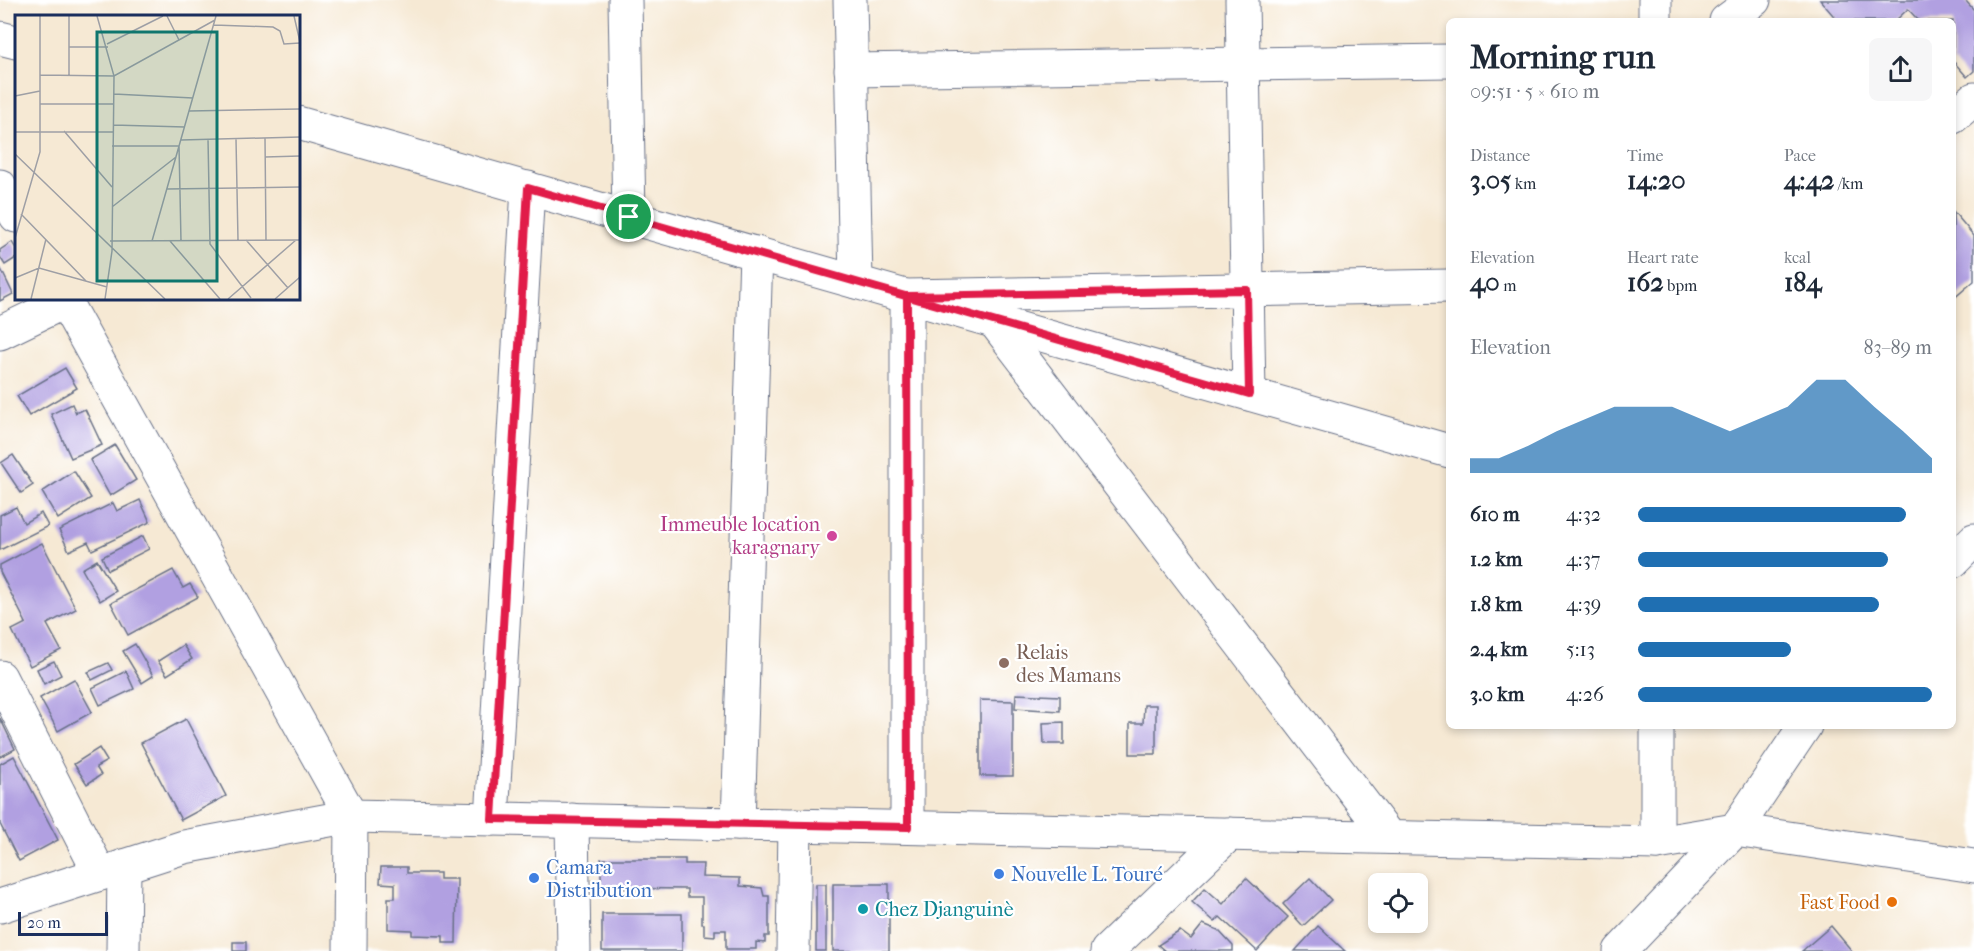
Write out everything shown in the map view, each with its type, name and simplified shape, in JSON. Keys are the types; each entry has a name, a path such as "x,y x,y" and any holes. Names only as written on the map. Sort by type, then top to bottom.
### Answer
{"street":[{"path":"625,0 629,217"},
{"path":"850,0 856,282"},
{"path":"1242,0 1249,394"},
{"path":"1655,0 1655,18"},
{"path":"1730,18 1754,0"},
{"path":"0,38 15,42"},
{"path":"851,70 1446,61"},
{"path":"1956,114 1974,99"},
{"path":"300,124 1446,450"},
{"path":"0,186 15,214"},
{"path":"492,819 528,188"},
{"path":"738,824 756,254"},
{"path":"907,296 1446,286"},
{"path":"907,296 908,827"},
{"path":"0,333 64,300 351,816 350,951"},
{"path":"994,321 1389,837"},
{"path":"1956,558 1974,540"},
{"path":"0,677 112,870 123,951"},
{"path":"1657,729 1658,843"},
{"path":"1620,951 1736,830 1803,729"},
{"path":"0,906 184,847 351,816 1658,843 1736,830 1974,866"},
{"path":"572,820 574,951"},
{"path":"794,951 795,825"},
{"path":"1107,951 1229,834"}],"building":[{"path":"1820,0 1965,0 1974,10 1974,71 1967,77 1956,64 1956,18 1916,18 1908,9 1898,18 1835,18"},
{"path":"1956,215 1974,236 1974,281 1956,296"},
{"path":"12,242 15,247 15,259 5,265 0,257 0,250"},
{"path":"0,267 13,294 0,301"},
{"path":"65,368 77,388 29,416 17,396"},
{"path":"72,404 76,413 85,409 102,445 71,458 51,414"},
{"path":"115,445 136,480 110,496 90,460"},
{"path":"13,455 33,485 21,493 1,463"},
{"path":"74,471 91,498 58,519 42,492"},
{"path":"140,500 150,522 92,550 88,542 69,551 59,530 113,503 117,511"},
{"path":"16,507 24,523 41,513 48,526 0,550 0,515"},
{"path":"143,536 149,549 108,570 102,557"},
{"path":"42,543 76,609 47,624 61,650 30,666 12,630 26,623 0,572 0,565"},
{"path":"97,560 116,591 100,601 82,569"},
{"path":"173,570 183,588 190,584 198,597 128,635 111,603"},
{"path":"135,644 153,676 142,683 123,651"},
{"path":"183,645 192,659 167,675 158,661"},
{"path":"54,661 61,675 44,684 37,669"},
{"path":"108,663 112,670 92,680 88,672"},
{"path":"126,671 134,689 100,705 92,688"},
{"path":"74,679 92,712 58,731 40,698"},
{"path":"1016,694 1060,696 1060,711 1015,708"},
{"path":"980,700 1013,701 1013,776 980,776"},
{"path":"1144,705 1156,705 1156,754 1130,754 1130,723 1143,723"},
{"path":"0,718 15,749 0,757"},
{"path":"186,719 226,796 181,820 141,743"},
{"path":"1064,722 1064,744 1044,744 1043,723"},
{"path":"99,748 107,761 96,767 101,775 87,784 74,764"},
{"path":"14,756 58,840 19,861 0,824 0,764"},
{"path":"601,859 685,859 685,864 703,864 702,877 740,878 740,886 762,888 764,896 769,896 769,936 765,936 765,943 756,942 756,949 726,949 726,930 715,930 715,936 704,935 702,897 687,897 687,889 601,888"},
{"path":"381,867 407,867 407,873 440,873 440,879 457,879 456,943 443,943 443,936 412,935 412,930 388,929 388,898 395,898 395,884 380,883"},
{"path":"1246,878 1288,917 1257,951 1220,917 1215,922 1192,902 1205,888 1223,904"},
{"path":"1310,878 1331,900 1303,926 1283,904"},
{"path":"816,884 826,884 826,951 816,951"},
{"path":"833,884 889,884 889,951 833,951"},
{"path":"602,914 682,914 682,951 602,951"},
{"path":"1203,924 1218,930 1233,946 1233,951 1165,951 1158,945 1180,931 1191,939"},
{"path":"1318,926 1345,951 1295,951"},
{"path":"1831,926 1852,951 1802,951"},
{"path":"233,942 246,942 246,951 233,951"}],"place":[{"name":"Immeuble location karagnary","path":"832,536"},
{"name":"Relais des Mamans","path":"1004,663"},
{"name":"Nouvelle L. Touré","path":"999,874"},
{"name":"Camara Distribution","path":"534,878"},
{"name":"Fast Food","path":"1892,902"},
{"name":"Chez Djanguinè","path":"863,909"}],"route":[{"path":"629,217 528,188 492,819 908,827 907,296 1247,290 1249,394 907,296 629,217"}]}
